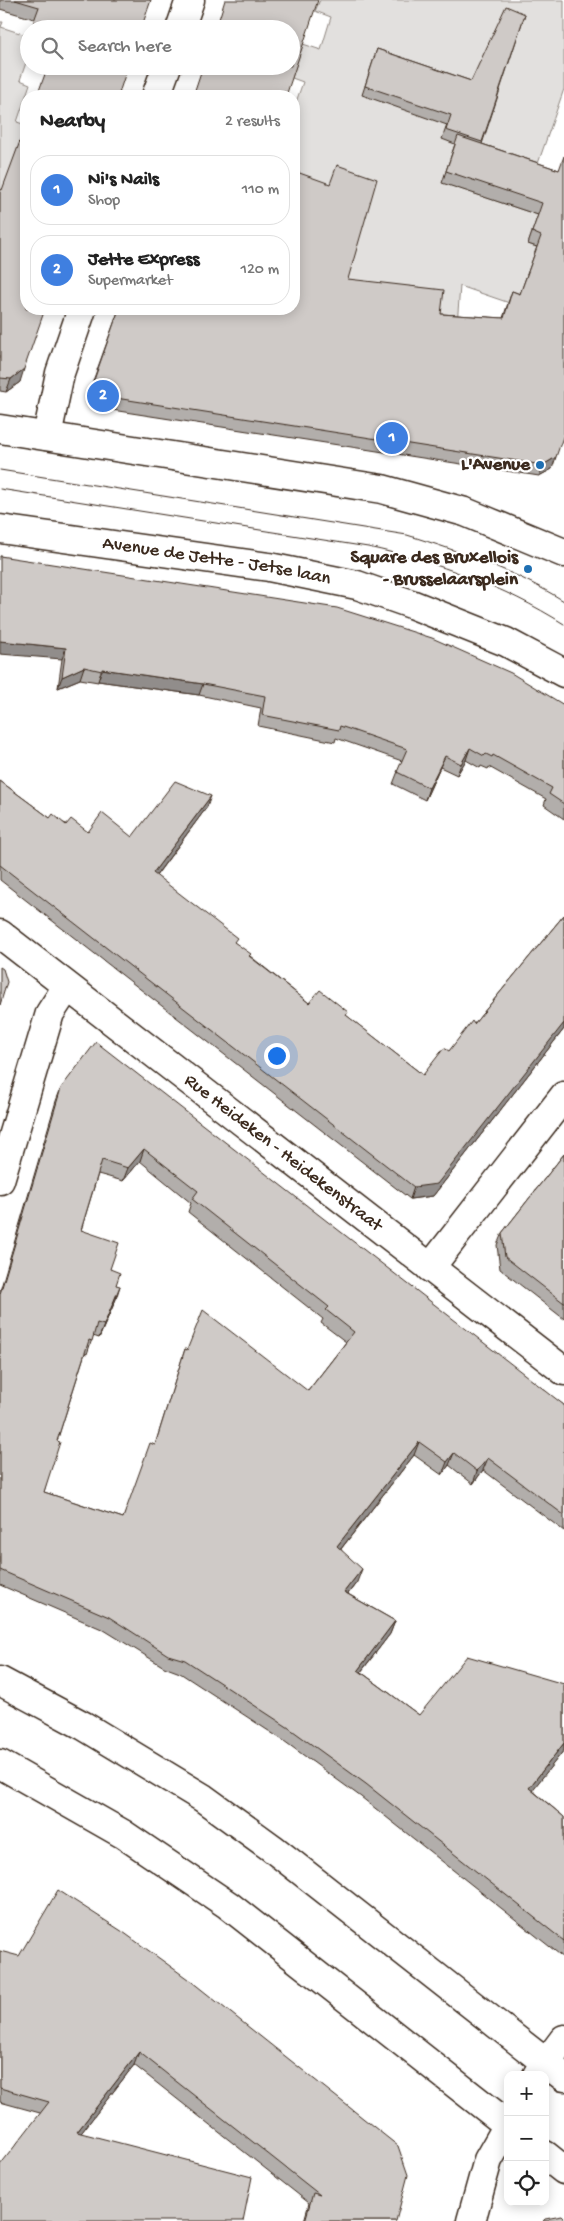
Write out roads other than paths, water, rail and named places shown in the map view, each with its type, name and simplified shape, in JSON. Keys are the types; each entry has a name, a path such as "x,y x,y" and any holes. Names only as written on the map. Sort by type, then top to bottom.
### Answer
{"street":[{"path":"183,20 190,0"},
{"path":"158,90 164,75"},
{"path":"47,436 60,373 80,315"},
{"path":"0,429 382,489 560,542"},
{"name":"Avenue de Jette - Jetse laan","path":"0,529 270,567 357,585 411,604 506,642 564,673"},
{"name":"Rue Heideken - Heidekenstraat","path":"0,934 564,1371"},
{"path":"0,1180 50,1013 67,987"},
{"path":"430,1268 564,1096"},
{"path":"0,1681 84,1726 202,1798 279,1854 549,2071 564,2039"},
{"path":"0,1764 123,1834 228,1905 504,2122"},
{"path":"472,2221 488,2160 504,2132"},
{"path":"549,2158 564,2170"}],"tram line":[{"path":"0,470 407,535 488,563 527,580 564,601"},
{"path":"0,489 368,547 394,553 445,568 494,587 541,610 564,624"}],"place":[{"name":"Jette Express","path":"103,396"},
{"name":"Ni's Nails","path":"392,438"},
{"name":"L'Avenue","path":"540,465"},
{"name":"Square des Bruxellois - Brusselaarsplein","path":"528,569"}]}
